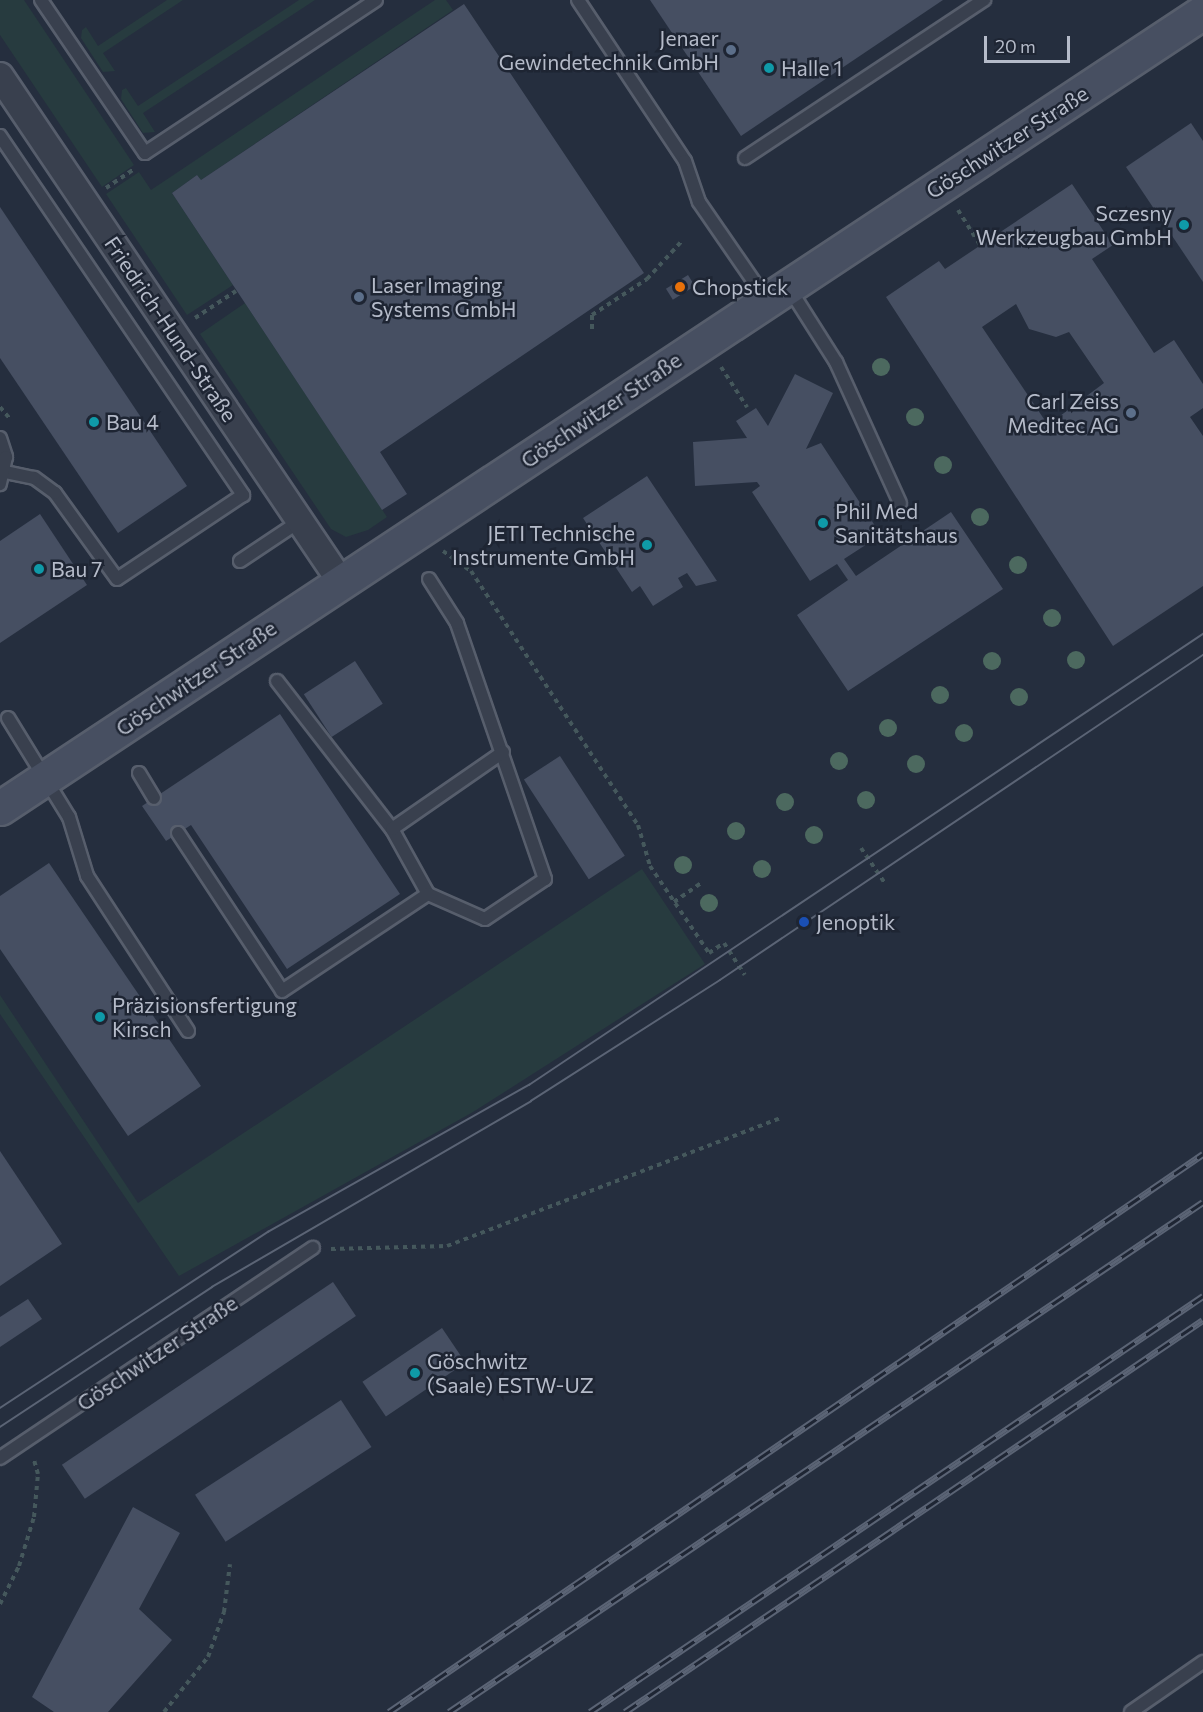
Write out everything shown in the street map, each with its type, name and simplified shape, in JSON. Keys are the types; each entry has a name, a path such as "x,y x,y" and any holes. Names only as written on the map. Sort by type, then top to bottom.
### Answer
{"main road":[{"name":"Göschwitzer Straße","path":"0,808 1203,12"}],"street":[{"name":"Friedrich-Hund-Straße","path":"0,76 341,582"}],"lane":[{"path":"41,0 145,153 376,0"},
{"path":"578,0 685,161 699,202 836,362 900,503"},
{"path":"745,158 984,0"},
{"path":"0,136 243,495 117,579 55,493 34,477 3,478 0,438"},
{"path":"240,561 300,521"},
{"path":"277,681 392,829 428,894 485,919 545,879 503,752 456,624 429,579"},
{"path":"8,717 47,777 69,817 87,876 188,1031"},
{"path":"392,829 503,752"},
{"path":"139,773 154,798"},
{"path":"177,833 282,991 428,894"},
{"name":"Göschwitzer Straße","path":"0,1458 313,1248"},
{"path":"1131,1712 1203,1662"}],"path":[{"path":"85,202 134,170 145,153"},
{"path":"956,208 980,245"},
{"path":"592,329 590,313 647,279 682,241"},
{"path":"173,333 236,291"},
{"path":"718,363 747,406"},
{"path":"440,549 471,571 638,825 650,866 709,953 724,943 745,975"},
{"path":"861,848 884,882"},
{"path":"674,902 703,882"},
{"path":"313,1248 447,1246 780,1118"},
{"path":"0,1604 19,1566 34,1516 38,1474 27,1440"},
{"path":"164,1712 208,1657 224,1612 230,1564"}],"green space":[{"path":"0,0 24,0 134,165 102,187 0,35"},
{"path":"167,0 183,0 103,53 115,71 103,72 81,38 82,30 86,27 98,46"},
{"path":"299,0 315,0 143,113 155,132 143,133 121,99 122,90 126,88 138,106"},
{"path":"435,0 446,0 453,10 201,180 197,175 172,193 233,285 187,315 106,194 139,172 151,190"},
{"path":"245,303 387,517 368,530 346,537 331,529 200,334"},
{"path":"642,869 705,964 473,1112 179,1276 0,1014 0,995 138,1203"}],"building":[{"name":"Halle 1","path":"650,0 943,0 741,136"},
{"path":"464,4 644,273 380,452 407,494 382,510 172,193 197,175 201,180"},
{"name":"Sczesny Werkzeugbau GmbH","path":"1191,123 1203,141 1203,282 1126,167"},
{"name":"Carl Zeiss Meditec AG","path":"1072,184 1113,245 1092,259 1154,353 1174,340 1203,384 1203,408 1190,417 1203,436 1203,586 1113,646 886,297 939,261 945,269","holes":["1016,304 1029,329 1056,337 1069,332 1104,383 1048,425 982,327"]},
{"name":"Bau 4","path":"0,207 187,486 118,533 0,358"},
{"name":"Chopstick","path":"688,275 695,286 673,300 666,289"},
{"name":"Phil Med Sanitätshaus","path":"795,374 833,393 806,449 821,443 881,535 844,559 856,576 951,512 1003,589 848,691 797,615 848,580 837,564 810,581 752,492 760,486 757,482 695,486 693,442 747,438 736,421 756,408 768,426"},
{"name":"JETI Technische Instrumente GmbH","path":"647,476 717,581 696,586 687,573 678,578 683,587 653,606 640,586 632,592 583,518"},
{"name":"Bau 7","path":"40,514 87,585 0,643 0,541"},
{"path":"355,661 383,704 332,737 304,694"},
{"path":"280,714 400,894 287,969 191,825 166,841 142,806"},
{"path":"560,756 625,856 589,879 524,779"},
{"name":"Präzisionsfertigung Kirsch","path":"49,863 201,1086 128,1136 0,949 0,896"},
{"path":"0,1151 62,1244 0,1286"},
{"path":"333,1282 356,1316 85,1499 62,1465"},
{"path":"28,1299 42,1319 0,1347 0,1317"},
{"name":"Göschwitz (Saale) ESTW-UZ","path":"442,1328 465,1363 386,1417 362,1382"},
{"path":"341,1400 371,1447 226,1542 195,1495"},
{"path":"133,1507 180,1533 139,1609 172,1640 108,1712 54,1712 32,1697"}],"tram line":[{"path":"0,1408 268,1232 529,1085 1203,634"},
{"path":"0,1427 212,1287 531,1101 720,980 1203,655"}],"railway":[{"path":"389,1712 1203,1154"},
{"path":"449,1712 1203,1202"},
{"path":"590,1712 1203,1296"},
{"path":"625,1712 1203,1320"}],"place":[{"name":"Jenaer Gewindetechnik GmbH","path":"731,50"},
{"name":"Halle 1","path":"769,68"},
{"name":"Sczesny Werkzeugbau GmbH","path":"1184,225"},
{"name":"Chopstick","path":"680,287"},
{"name":"Laser Imaging Systems GmbH","path":"359,297"},
{"name":"Carl Zeiss Meditec AG","path":"1131,413"},
{"name":"Bau 4","path":"94,422"},
{"name":"Phil Med Sanitätshaus","path":"823,523"},
{"name":"JETI Technische Instrumente GmbH","path":"647,545"},
{"name":"Bau 7","path":"39,569"},
{"name":"Jenoptik","path":"804,922"},
{"name":"Präzisionsfertigung Kirsch","path":"100,1017"},
{"name":"Göschwitz (Saale) ESTW-UZ","path":"415,1373"}]}
